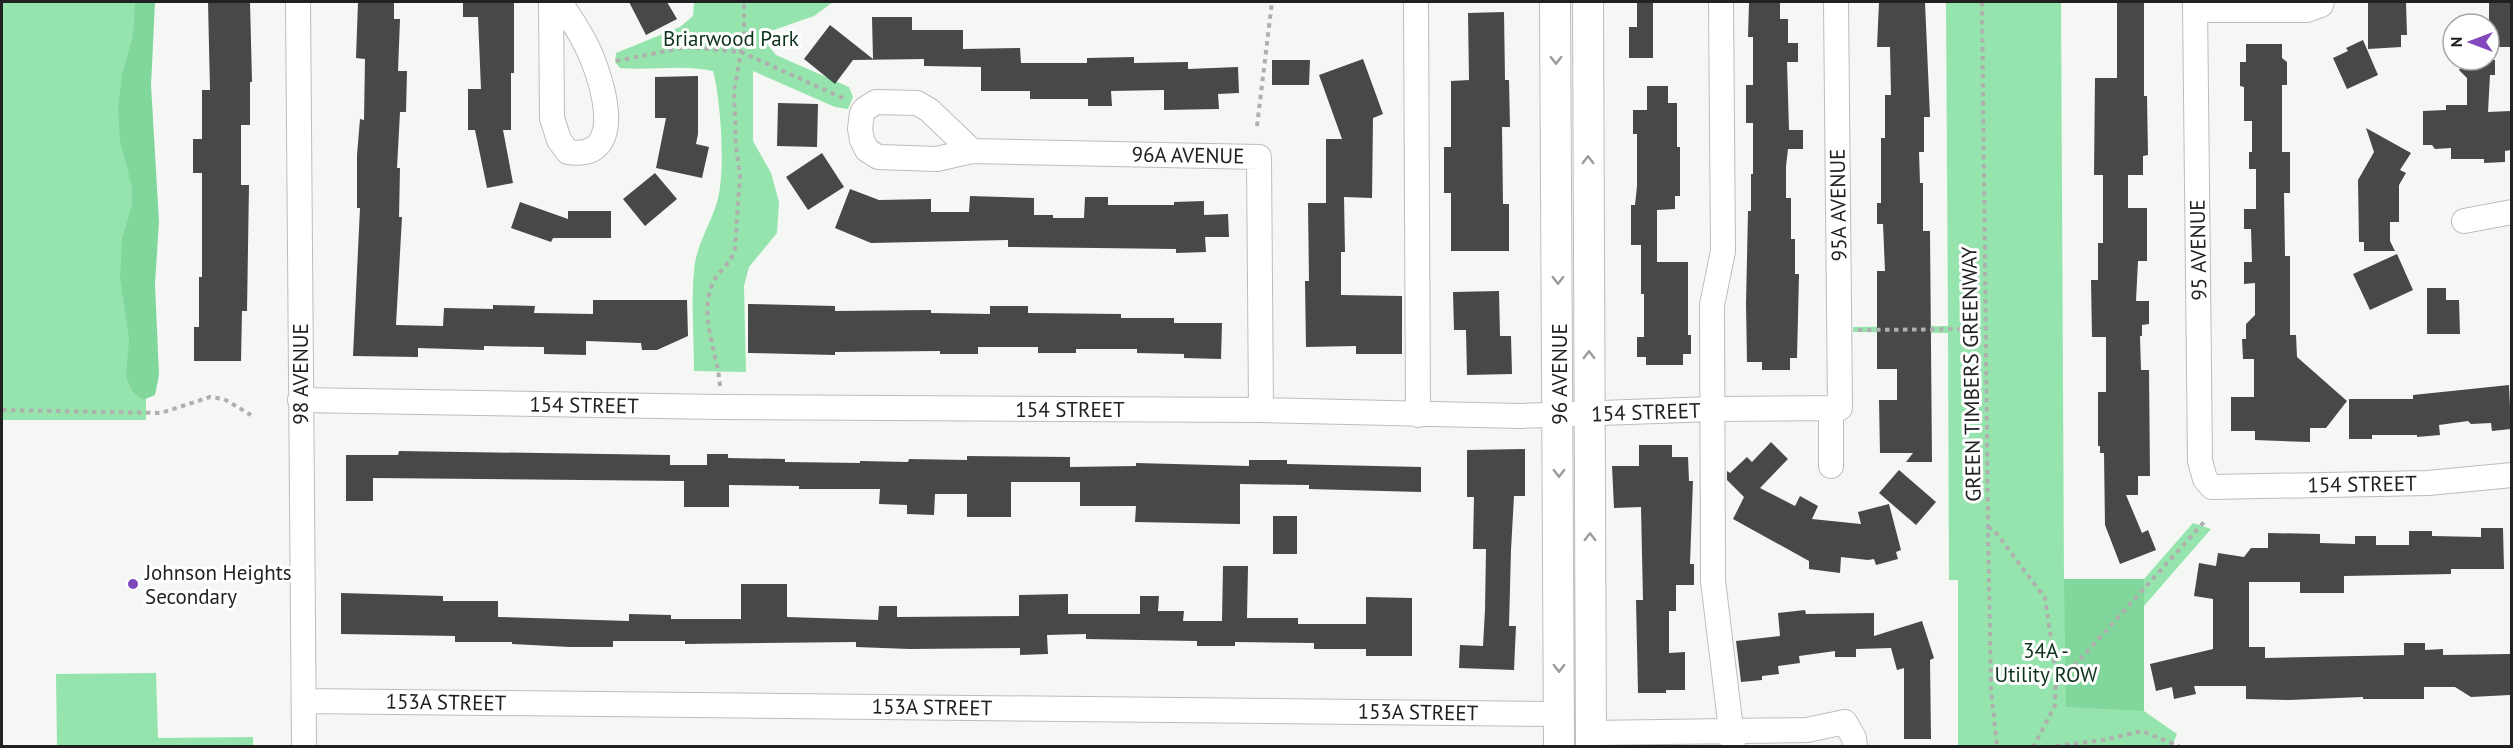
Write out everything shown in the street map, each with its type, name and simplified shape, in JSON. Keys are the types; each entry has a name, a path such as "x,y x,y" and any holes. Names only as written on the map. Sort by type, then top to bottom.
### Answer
{"main road":[{"name":"96 AVENUE","path":"1555,2 1559,747"},
{"name":"96 AVENUE","path":"1588,2 1591,740"}],"street":[{"name":"98 AVENUE","path":"298,2 304,747"},
{"path":"551,2 552,118 559,140 568,152 582,154 592,151 600,144 607,127 605,109 601,84 583,38 560,2"},
{"path":"1416,2 1418,415"},
{"path":"1721,2 1724,251 1712,305 1713,581 1733,739"},
{"name":"95A AVENUE","path":"1831,466 1836,408 1836,2"},
{"name":"95 AVENUE","path":"2212,486 2205,479 2200,461 2195,6 2307,10 2321,5 2322,2"},
{"name":"96A AVENUE","path":"972,152 1259,157 1261,410"},
{"path":"2464,221 2511,212"},
{"name":"154 STREET","path":"300,400 720,407 1261,410 1418,415 1559,415 1713,409 1836,408"},
{"name":"154 STREET","path":"2212,486 2428,483 2511,476"},
{"name":"153A STREET","path":"304,701 1559,714"},
{"path":"1591,740 1733,739 1807,730 1845,722 1854,738 1855,747"}],"path":[{"path":"720,388 716,357 708,327 709,305 713,283 733,259 735,248 740,175 734,119 734,91 741,52 744,2"},
{"path":"1257,126 1256,115 1272,2"},
{"name":"GREEN TIMBERS GREENWAY","path":"1982,2 1991,689 1997,747"},
{"path":"608,63 661,50 686,47 741,52 847,99"},
{"path":"1855,330 1985,329"},
{"path":"2,410 161,413 210,397 224,399 251,415"},
{"path":"2055,686 2205,521"},
{"path":"1988,527 1994,530 2045,598 2056,673 2055,705 2034,747"},
{"path":"2056,747 2104,740 2142,730 2179,747"}],"green space":[{"path":"2,2 146,2 146,420 2,420"},
{"path":"135,2 155,2 151,85 159,222 155,284 159,375 155,395 143,400 133,392 126,377 129,339 120,278 122,239 132,205 132,187 120,141 118,108 122,74 133,36"},
{"name":"Briarwood Park","path":"694,2 833,2 814,16 768,32 767,44 776,55 849,87 853,97 848,109 835,107 753,71 753,141 771,173 779,202 777,233 749,267 744,286 746,372 694,371 695,262 717,202 721,174 720,118 713,71 690,68 620,68 615,62 616,53 680,27 693,16"},
{"name":"34A - Utility ROW","path":"1946,2 2061,2 2064,579 2144,579 2193,523 2211,529 2144,606 2144,711 2177,734 2172,746 1958,746 1958,580 1949,580 1948,333 1853,332 1853,327 1948,326"},
{"path":"2064,579 2144,579 2144,711 2066,707"},
{"path":"156,673 158,738 253,737 253,746 57,746 56,674"}],"building":[{"path":"208,2 250,2 252,82 250,82 250,125 241,125 241,185 249,185 247,311 242,311 241,361 194,361 194,327 199,327 199,277 202,277 202,173 193,173 193,139 202,139 202,90 210,90"},
{"path":"358,2 394,2 394,19 400,19 398,71 407,71 406,112 400,112 397,168 400,168 399,217 402,217 396,325 443,326 444,308 493,309 493,305 535,306 534,313 593,314 593,300 687,300 688,336 657,350 642,350 641,343 586,341 586,355 544,354 544,347 484,346 484,350 418,348 418,357 353,356 360,208 357,208 357,155 360,119 364,120 365,59 356,58"},
{"path":"463,2 514,2 511,130 503,130 513,183 487,188 475,130 468,130 468,89 481,89 478,17 463,17"},
{"path":"629,2 667,2 677,19 646,35"},
{"path":"1637,2 1653,2 1653,58 1629,58 1629,27 1637,27"},
{"path":"1879,2 1925,2 1930,117 1924,117 1924,152 1919,152 1920,183 1923,183 1923,231 1930,231 1932,462 1906,462 1913,453 1880,453 1879,400 1897,400 1897,369 1877,369 1877,271 1885,271 1883,224 1877,224 1877,203 1881,203 1881,138 1885,138 1885,95 1891,95 1890,47 1877,47"},
{"path":"2117,2 2144,2 2144,96 2147,96 2148,155 2143,156 2143,175 2128,175 2128,208 2147,208 2147,261 2138,261 2136,301 2149,301 2149,324 2142,325 2142,336 2140,336 2141,370 2149,370 2150,476 2138,476 2138,495 2126,495 2142,533 2148,530 2156,550 2120,564 2105,525 2104,453 2100,453 2100,446 2098,446 2098,392 2106,392 2106,337 2092,337 2091,280 2098,280 2098,243 2103,243 2103,175 2094,175 2095,78 2117,78"},
{"path":"2368,2 2406,2 2407,35 2401,35 2401,47 2368,49"},
{"path":"2489,2 2511,2 2511,47 2501,47 2501,12 2489,12"},
{"path":"1749,3 1780,3 1780,19 1788,19 1788,43 1798,43 1798,62 1787,62 1789,130 1803,130 1803,149 1788,149 1786,166 1786,198 1791,198 1791,239 1795,239 1795,274 1799,274 1797,358 1790,358 1790,370 1762,370 1762,362 1747,362 1748,211 1751,211 1751,174 1753,174 1753,123 1746,123 1746,85 1753,85 1753,37 1748,37"},
{"path":"1504,12 1505,80 1509,80 1510,127 1502,127 1503,204 1509,204 1509,251 1451,251 1451,193 1444,193 1444,147 1451,147 1451,81 1469,80 1468,13"},
{"path":"872,17 912,17 912,30 963,30 963,49 1020,48 1021,63 1087,63 1087,58 1134,57 1134,63 1188,62 1188,69 1238,67 1239,93 1218,94 1219,109 1164,110 1164,90 1111,91 1112,106 1088,106 1088,99 1030,99 1030,91 981,91 981,67 924,66 924,59 853,60 835,84 804,59 830,25 873,59"},
{"path":"2363,40 2378,75 2347,89 2333,58 2348,51 2346,48"},
{"path":"2246,44 2282,44 2282,58 2287,62 2287,85 2282,85 2282,152 2290,152 2290,193 2284,193 2285,256 2290,256 2290,335 2296,335 2297,357 2347,401 2326,428 2310,428 2310,442 2255,440 2255,431 2231,431 2231,397 2254,397 2254,359 2243,359 2242,339 2246,339 2246,324 2255,315 2255,283 2244,284 2244,262 2252,262 2251,229 2244,229 2244,209 2256,209 2256,169 2249,169 2249,152 2252,152 2252,121 2244,121 2244,87 2240,86 2240,62 2246,62"},
{"path":"1363,59 1383,114 1373,118 1372,198 1344,197 1345,252 1341,252 1341,295 1402,296 1402,354 1356,354 1356,346 1306,347 1305,281 1309,281 1308,203 1326,203 1326,139 1342,139 1319,75"},
{"path":"1272,60 1310,60 1309,85 1272,85"},
{"path":"2461,72 2495,72 2495,75 2490,75 2488,112 2511,111 2511,150 2505,151 2505,162 2484,163 2484,159 2451,159 2451,148 2435,149 2432,145 2423,145 2423,111 2446,110 2446,105 2467,105 2467,78"},
{"path":"698,76 696,144 709,147 702,178 656,168 666,118 655,118 655,77"},
{"path":"1647,86 1668,86 1668,103 1677,103 1680,196 1675,196 1675,209 1657,210 1657,262 1688,262 1688,335 1691,335 1691,354 1683,354 1683,365 1646,365 1646,357 1637,357 1637,337 1644,337 1644,294 1641,294 1641,245 1631,245 1631,205 1635,205 1637,186 1637,134 1633,134 1633,110 1647,110"},
{"path":"778,103 818,104 817,147 777,146"},
{"path":"2366,128 2411,153 2400,170 2406,173 2399,185 2399,222 2390,222 2390,241 2395,251 2364,251 2364,242 2359,242 2358,180 2374,152"},
{"path":"822,153 844,187 808,210 786,177"},
{"path":"655,173 677,199 645,226 623,199"},
{"path":"850,189 879,200 931,199 931,212 969,212 970,196 1034,198 1034,215 1053,215 1053,218 1084,218 1085,197 1108,197 1108,205 1174,205 1174,202 1204,201 1204,215 1228,214 1229,237 1205,237 1206,252 1176,253 1176,249 1008,247 1008,240 871,243 835,228"},
{"path":"520,202 568,219 568,211 611,211 611,238 553,238 551,242 511,228"},
{"path":"2397,254 2413,290 2370,310 2353,274"},
{"path":"2427,288 2446,288 2446,300 2459,300 2460,334 2427,334"},
{"path":"1499,291 1500,336 1511,336 1512,374 1467,375 1466,330 1454,330 1453,292"},
{"path":"748,304 835,306 835,311 931,310 931,313 990,314 990,306 1028,306 1028,313 1121,314 1121,318 1174,318 1174,323 1222,323 1221,359 1184,358 1184,354 1137,353 1137,349 1076,349 1076,353 1038,353 1038,347 978,347 978,354 940,354 940,351 835,352 835,355 748,353"},
{"path":"2509,385 2511,429 2492,431 2491,423 2471,424 2468,421 2439,425 2440,435 2417,437 2417,435 2372,435 2372,439 2349,439 2349,399 2413,399 2413,395"},
{"path":"1771,442 1788,459 1760,488 1795,506 1800,496 1818,506 1812,519 1861,524 1858,512 1889,504 1901,550 1896,552 1898,559 1876,565 1874,559 1841,557 1840,573 1809,569 1809,561 1733,519 1744,497 1727,480 1727,471 1730,473 1747,457 1752,462"},
{"path":"1639,445 1672,445 1672,457 1688,457 1689,481 1693,481 1690,564 1694,564 1694,585 1676,585 1676,611 1669,611 1669,653 1685,652 1685,690 1666,690 1666,693 1638,693 1636,600 1643,600 1641,507 1614,508 1612,466 1639,466"},
{"path":"1525,449 1525,496 1514,496 1511,550 1509,626 1516,626 1514,670 1459,668 1460,645 1483,646 1485,610 1486,549 1473,549 1474,497 1467,497 1467,450"},
{"path":"399,451 670,455 670,465 707,465 707,454 728,454 728,458 785,459 785,462 860,463 860,461 908,462 909,459 967,460 967,456 1070,457 1070,467 1136,466 1136,463 1249,466 1249,460 1287,460 1287,464 1421,467 1421,492 1309,489 1309,485 1240,484 1240,524 1135,522 1136,506 1080,506 1080,482 1011,482 1011,517 967,517 967,494 935,494 934,515 907,514 907,505 879,504 880,489 799,489 799,486 729,485 729,507 684,507 684,481 373,478 373,501 346,501 346,455 398,455"},
{"path":"1899,470 1936,502 1916,525 1879,493"},
{"path":"1273,516 1297,516 1297,554 1273,554"},
{"path":"2481,528 2503,528 2504,569 2451,569 2451,574 2344,576 2344,593 2300,593 2300,582 2249,582 2249,647 2265,647 2265,658 2404,655 2404,643 2425,643 2425,650 2443,649 2443,655 2510,654 2510,695 2471,697 2455,687 2424,687 2424,699 2363,699 2363,697 2246,699 2246,686 2194,686 2196,694 2174,699 2172,687 2156,691 2150,664 2213,649 2213,599 2194,596 2199,563 2216,566 2218,553 2244,557 2251,548 2268,548 2268,533 2320,534 2320,543 2355,544 2355,536 2376,536 2376,545 2409,545 2409,531 2432,531 2432,536 2481,537"},
{"path":"1223,566 1248,566 1247,618 1298,618 1298,624 1366,624 1366,597 1412,598 1412,656 1366,656 1366,649 1314,649 1314,643 1235,642 1235,646 1197,646 1197,641 1086,639 1086,634 1047,635 1048,654 1020,655 1020,648 910,649 856,647 856,642 685,644 685,641 613,641 613,647 570,647 512,644 512,642 455,642 455,636 341,634 341,593 443,596 443,601 498,601 498,617 629,621 629,614 671,615 671,619 741,619 741,584 787,584 787,617 878,620 879,606 897,606 897,617 1019,616 1019,595 1068,594 1068,614 1140,614 1140,596 1159,596 1158,611 1184,611 1183,621 1222,621"},
{"path":"1805,610 1806,614 1874,613 1874,636 1922,621 1934,658 1930,660 1931,739 1904,739 1904,668 1897,670 1891,648 1856,649 1856,657 1835,657 1835,651 1799,656 1800,663 1778,666 1779,674 1762,676 1762,680 1741,682 1736,641 1780,636 1778,613"}],"place":[{"name":"Johnson Heights Secondary","path":"133,584"}]}
